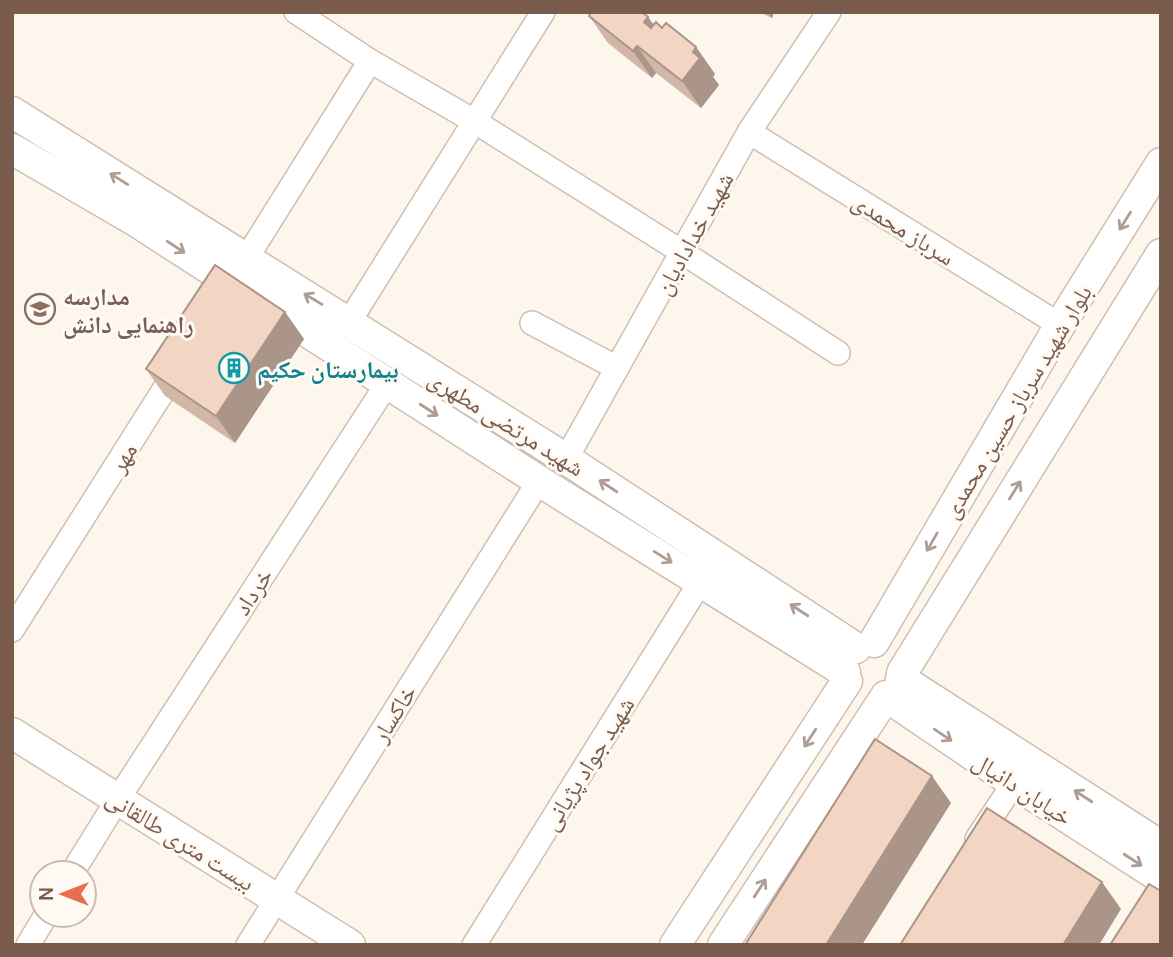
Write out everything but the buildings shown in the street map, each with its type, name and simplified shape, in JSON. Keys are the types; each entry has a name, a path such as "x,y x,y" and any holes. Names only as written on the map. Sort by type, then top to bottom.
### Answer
{"street":[{"path":"296,12 370,61 474,121 838,353"},
{"path":"349,322 542,12"},
{"name":"شهید خدادادیان","path":"566,459 749,132 829,12"},
{"path":"231,283 370,61"},
{"name":"شهید مرتضی مطهری","path":"12,112 231,283 349,322 566,459 856,661"},
{"name":"سرباز محمدی","path":"749,132 1060,325"},
{"name":"شهید مرتضی مطهری","path":"12,149 134,220 539,481 701,580 856,661"},
{"name":"بلوار شهید سرباز حسین محمدی","path":"675,945 856,661 1161,163"},
{"name":"بلوار شهید سرباز حسین محمدی","path":"723,945 896,683 1161,254"},
{"path":"532,323 617,368"},
{"name":"مهر","path":"12,630 187,353"},
{"name":"خرداد","path":"81,859 387,384"},
{"name":"خاکسار","path":"248,945 539,481"},
{"name":"شهید جواد پژیانی","path":"474,945 701,580"},
{"path":"884,643 898,656 896,683 868,699 859,695 852,690 856,661 884,643"},
{"path":"896,683 1161,846"},
{"name":"خیابان دانیال","path":"896,683 1013,783 1158,888"},
{"name":"بیست متری طالقانی","path":"12,733 350,945"},
{"path":"969,852 1013,783"},
{"path":"28,945 38,929"}],"place":[{"name":"مدارسه راهنمایی دانش","path":"40,309"},
{"name":"بیمارستان حکیم","path":"234,368"}]}
